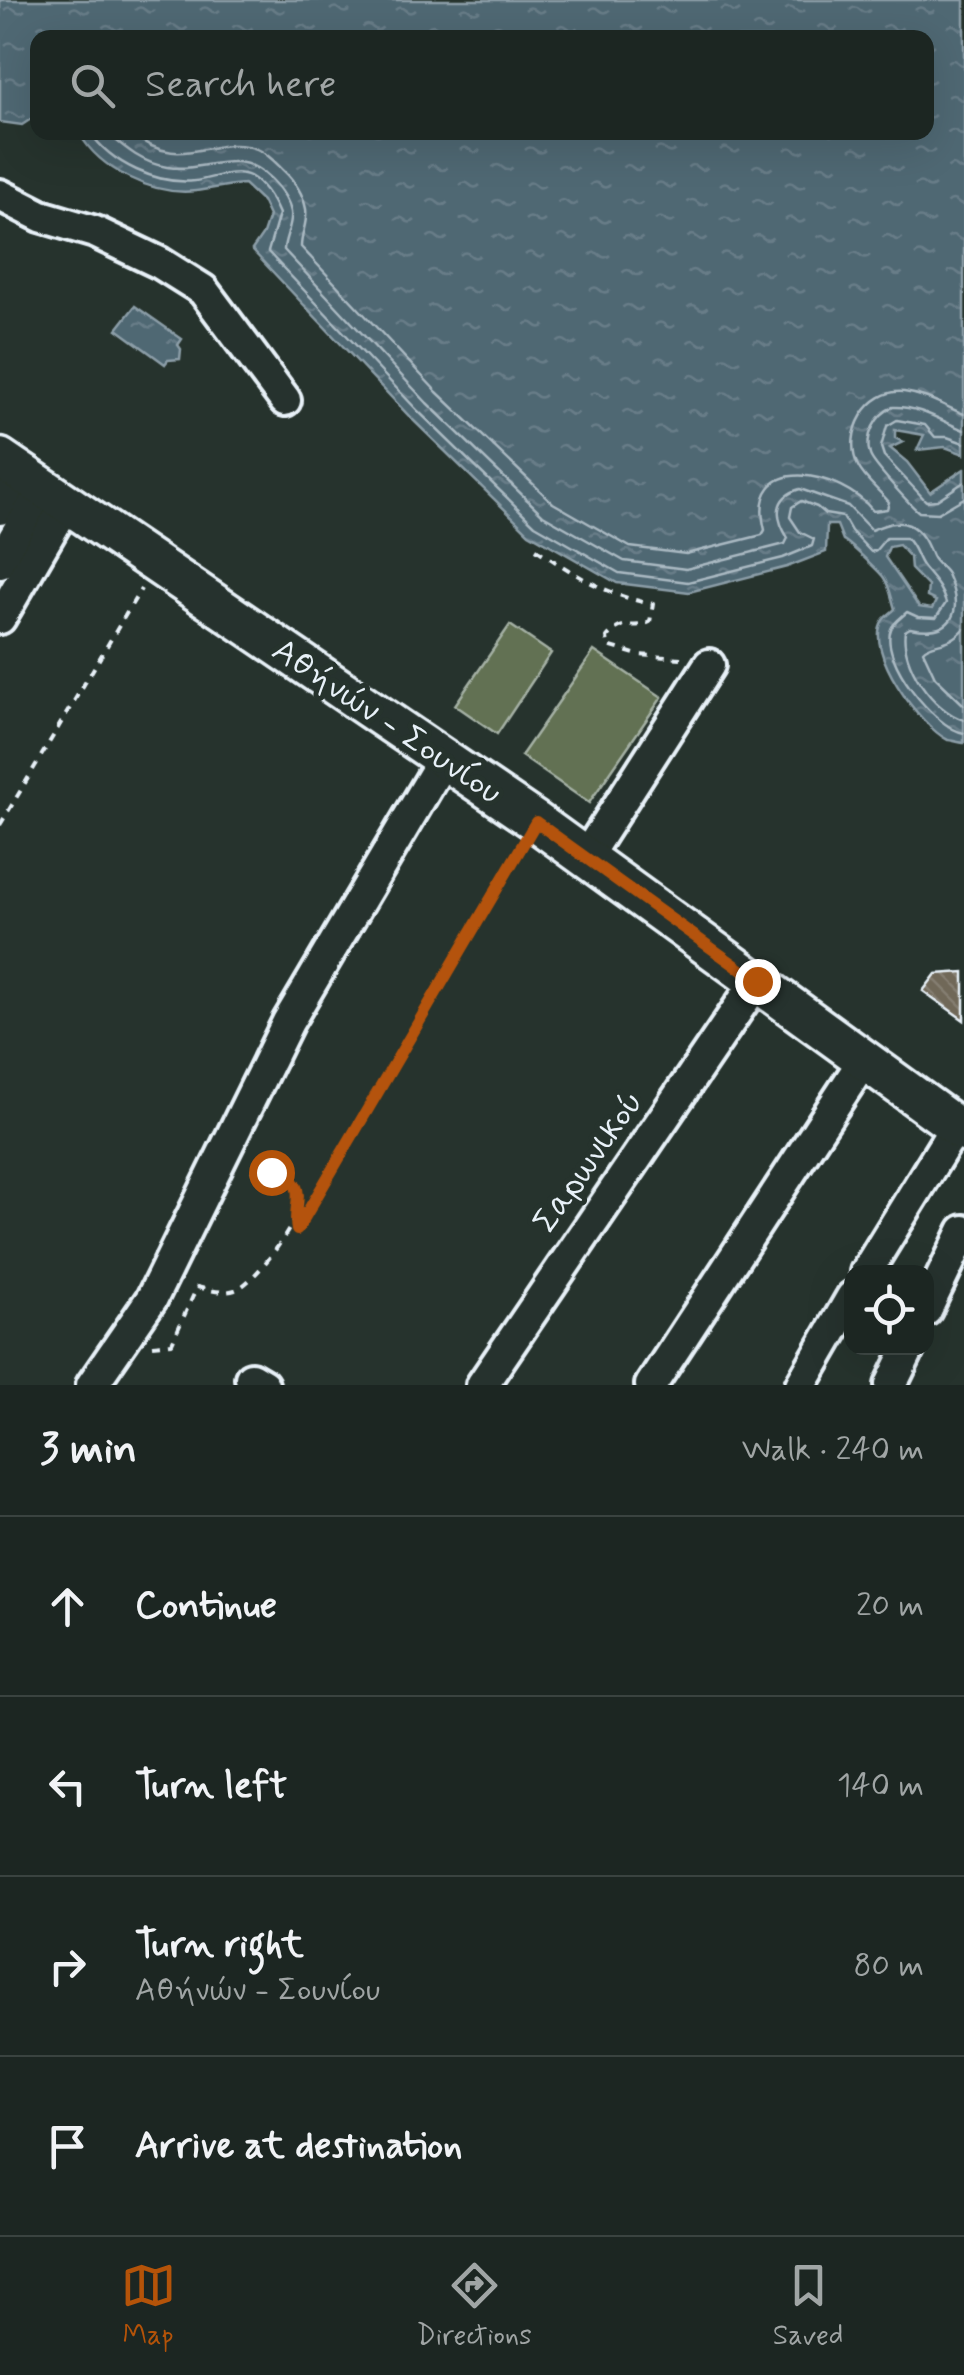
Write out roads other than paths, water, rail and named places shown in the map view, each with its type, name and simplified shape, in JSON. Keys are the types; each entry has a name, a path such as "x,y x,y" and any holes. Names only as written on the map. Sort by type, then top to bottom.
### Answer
{"main road":[{"name":"Αθήνών - Σουνίου","path":"33,480 536,822 960,1129"}],"street":[{"path":"0,195 41,216 95,232 203,290 285,400"},
{"path":"0,510 33,480"},
{"path":"0,562 33,480"},
{"path":"0,618 33,480"},
{"path":"585,858 709,665"},
{"path":"92,1385 152,1298 288,1022 444,758"},
{"name":"Σαρωνικού","path":"482,1385 757,981"},
{"path":"651,1385 864,1060"},
{"path":"871,1265 960,1129"},
{"path":"934,1293 964,1231"},
{"path":"800,1385 844,1311"},
{"path":"891,1385 906,1355"}],"water":[{"path":"0,0 964,0 964,454 945,447 917,450 924,435 895,430 895,438 903,442 890,448 907,462 930,492 964,469 964,743 948,740 937,732 898,686 881,650 879,633 883,620 895,609 888,585 843,540 837,525 827,525 826,552 787,567 689,592 617,583 529,533 411,418 252,250 269,216 262,201 244,184 196,191 146,185 114,169 84,140 934,140 934,30 30,30 30,120 22,125 0,122","holes":["899,545 910,557 911,569 928,586 927,597 936,601 932,609 919,607 885,557 889,547"]},
{"path":"135,306 182,339 178,345 180,359 165,364 117,329"}]}
